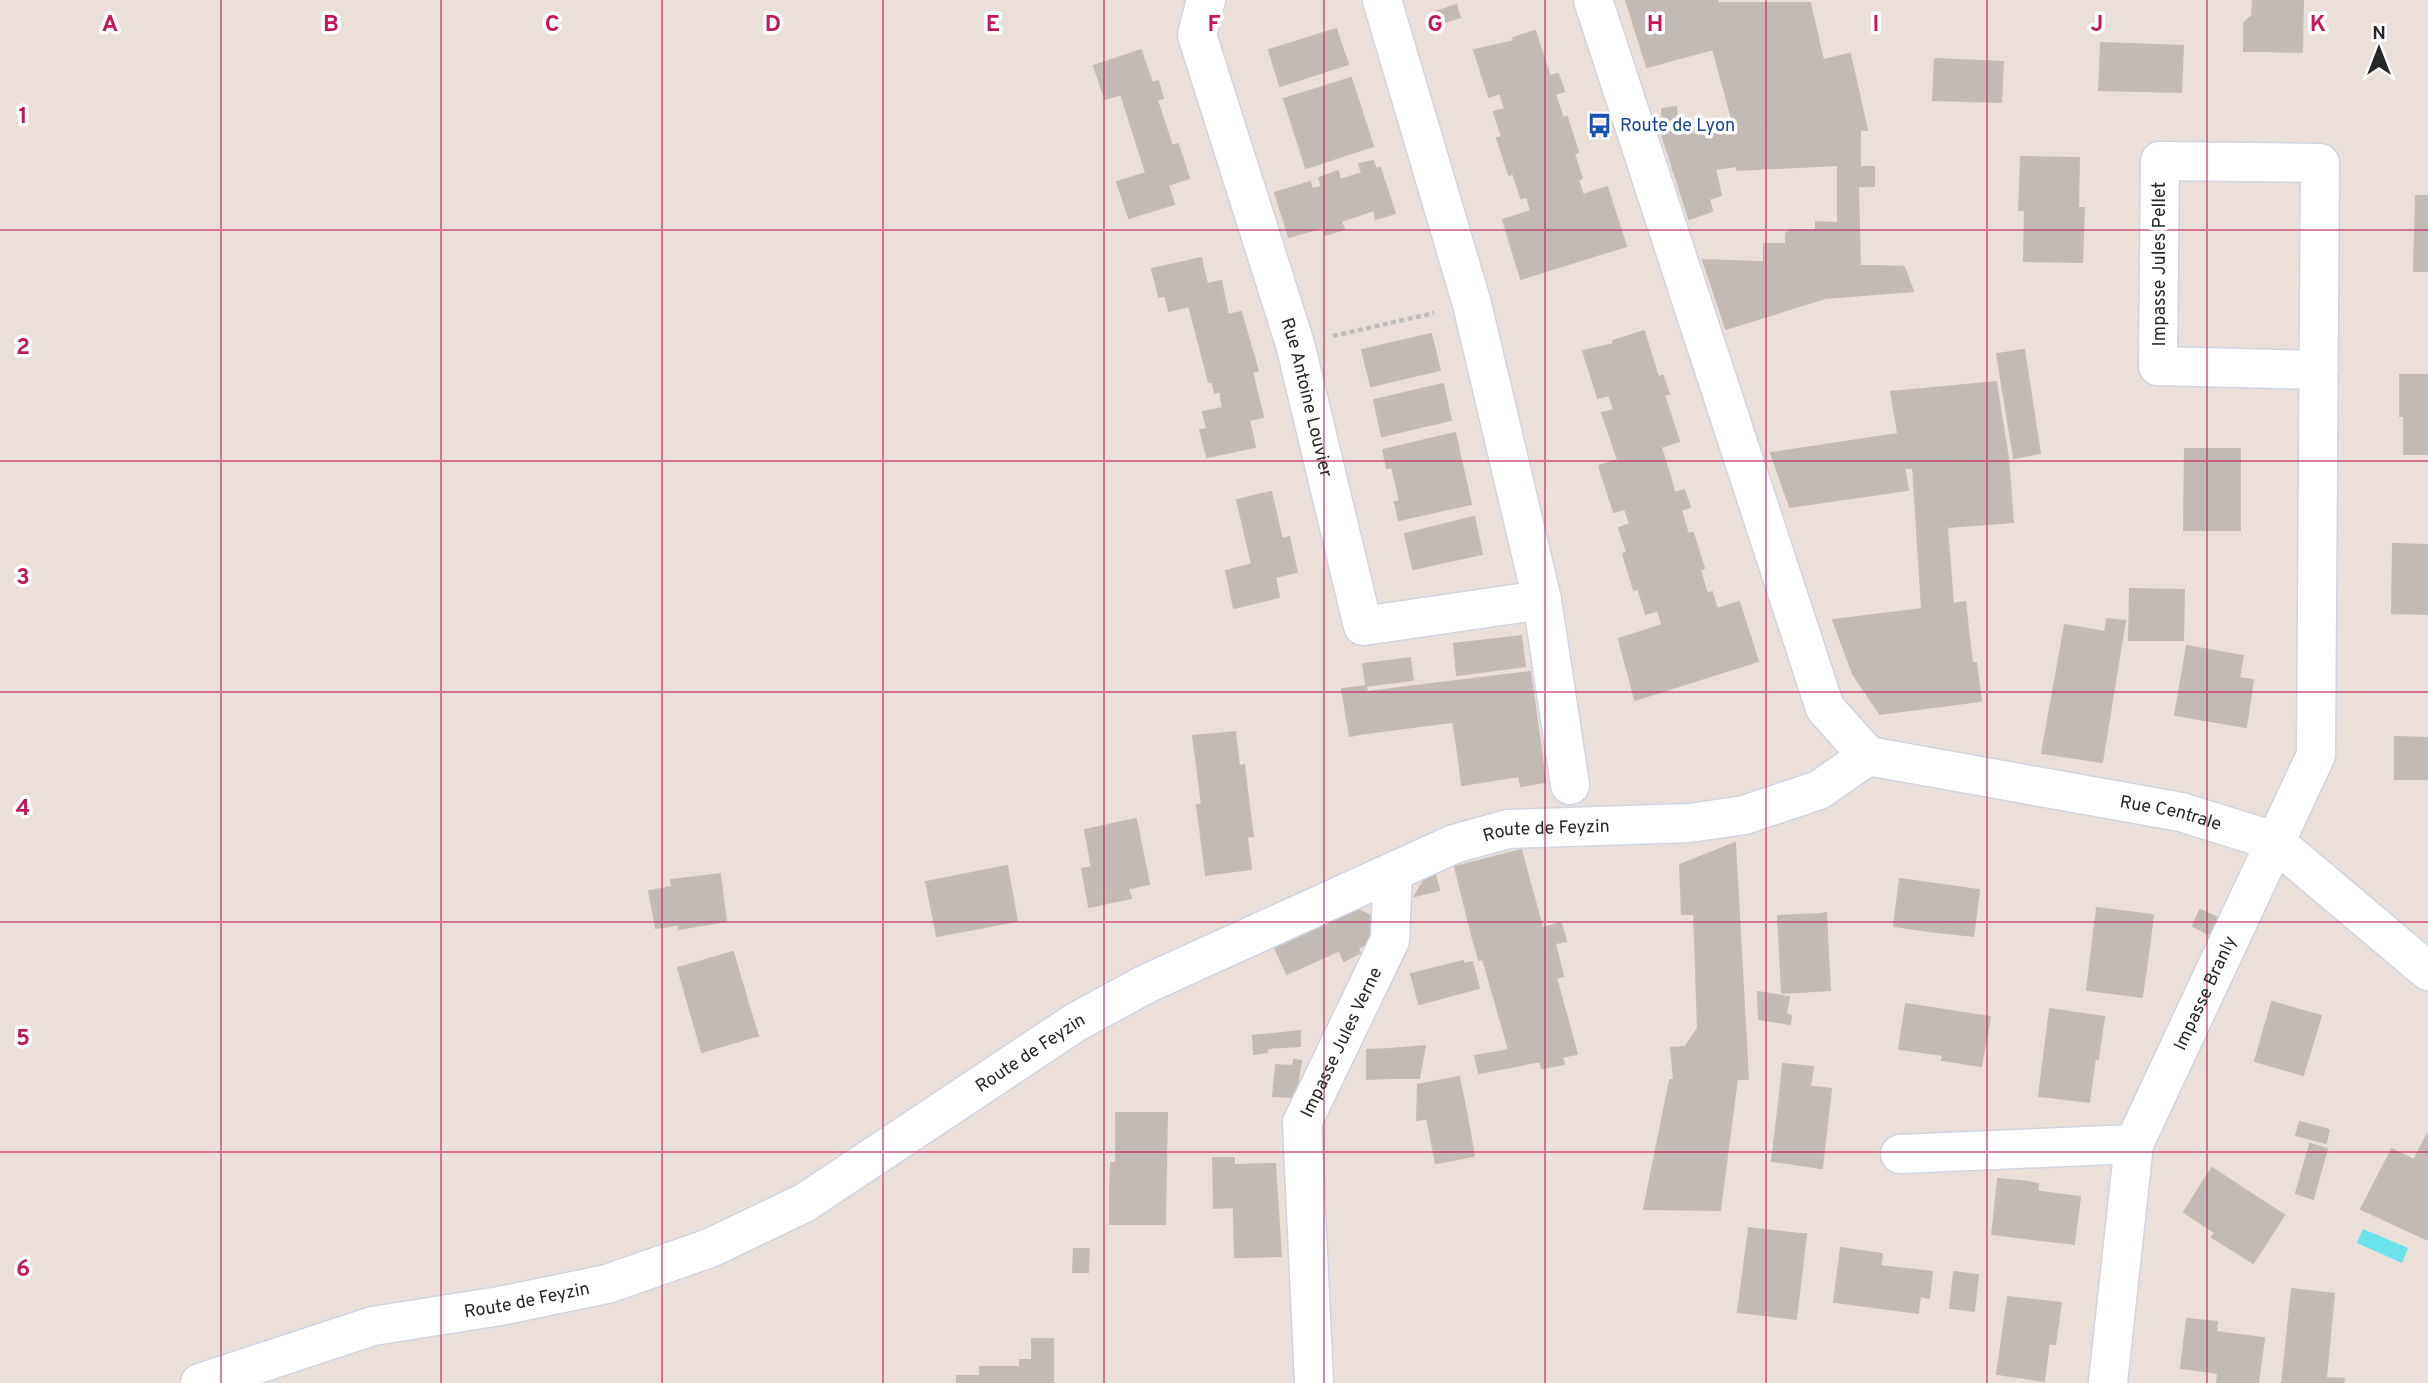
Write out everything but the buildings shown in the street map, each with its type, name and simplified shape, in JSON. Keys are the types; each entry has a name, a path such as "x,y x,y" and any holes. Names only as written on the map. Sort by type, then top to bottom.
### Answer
{"street":[{"name":"Rue Antoine Louvier","path":"1206,0 1197,34 1295,344 1363,626 1542,600"},
{"path":"1382,0 1472,304 1542,600 1570,785"},
{"path":"1593,0 1825,708 1868,757"},
{"name":"Impasse Jules Pellet","path":"2274,841 2316,755 2319,370 2320,163 2160,161 2158,366 2319,370"},
{"name":"Rue Centrale","path":"1868,757 2180,812 2274,841 2428,971"},
{"name":"Route de Feyzin","path":"200,1383 373,1326 500,1306 607,1284 710,1248 804,1203 1076,1022 1146,984 1454,844 1508,829 1690,823 1744,815 1819,790 1868,757"},
{"name":"Impasse Branly","path":"2108,1382 2134,1144 2274,841"},
{"name":"Impasse Jules Verne","path":"1314,1383 1302,1123 1390,940 1393,872"},
{"path":"1900,1154 2134,1144"}],"path":[{"path":"1295,344 1472,304"}],"water":[{"path":"2363,1229 2408,1248 2402,1263 2357,1243"}],"place":[{"name":"Route de Lyon","path":"1600,125"}]}
